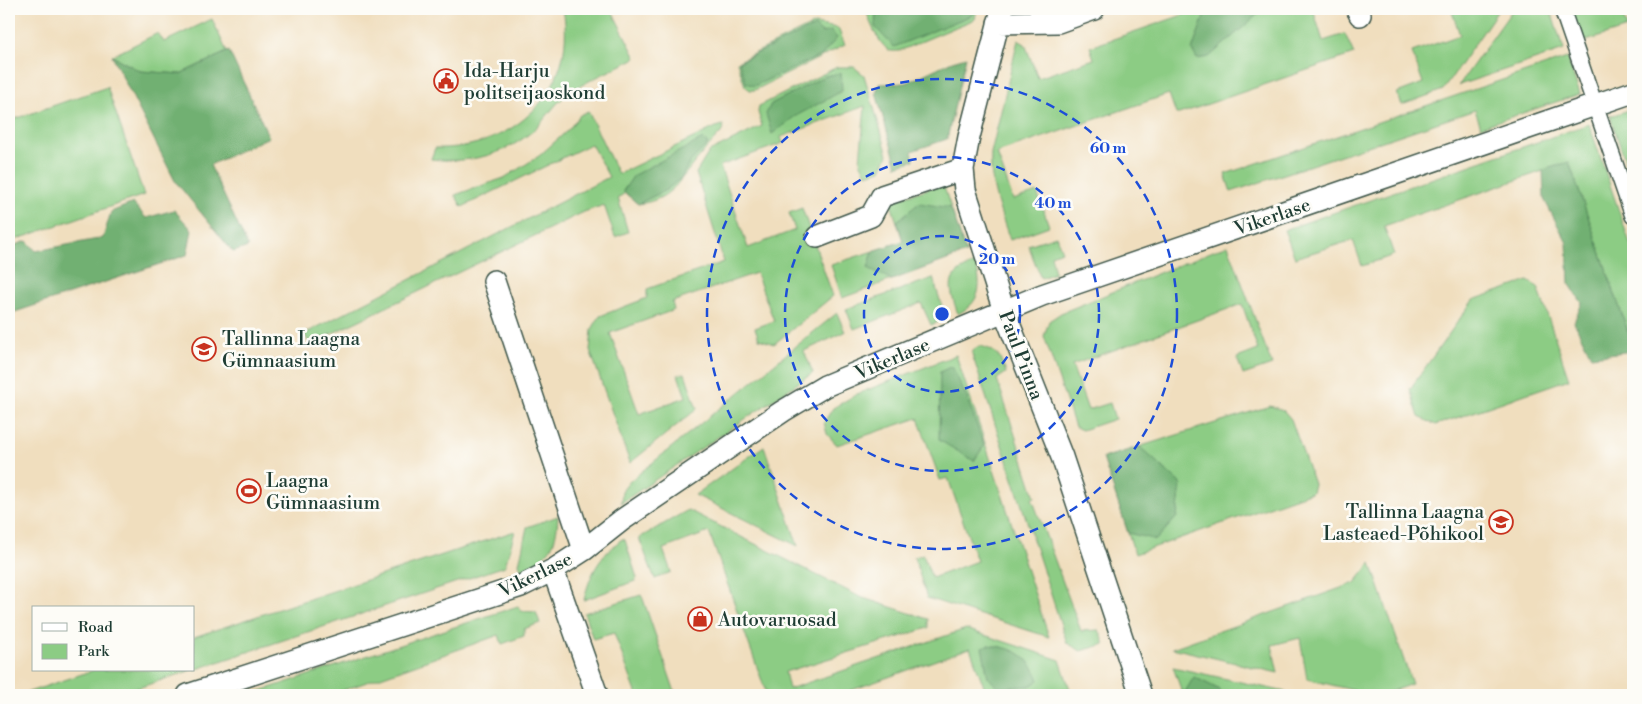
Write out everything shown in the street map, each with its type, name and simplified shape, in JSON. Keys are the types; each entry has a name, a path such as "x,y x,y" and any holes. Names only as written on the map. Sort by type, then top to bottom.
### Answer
{"street":[{"path":"1000,16 1058,22 1094,9"},
{"path":"1562,9 1633,216"},
{"name":"Paul Pinna","path":"1000,16 963,169 965,190 1004,311 1062,457 1141,695"},
{"name":"Vikerlase","path":"188,695 521,586 553,570 584,550 622,520 782,411 826,386 1042,295 1633,92"},
{"path":"817,236 871,216 882,196 963,169"},
{"path":"494,281 584,550"},
{"path":"553,570 597,695"}],"green space":[{"path":"563,9 611,9 636,58 572,91 557,103 537,127 514,145 501,151 474,158 460,160 431,159 435,148 463,146 490,139 514,127 534,110 550,89 561,65 565,38"},
{"path":"867,9 977,9 975,19 899,51 891,51 884,46 877,36"},
{"path":"876,9 975,9 972,15 894,47 875,27"},
{"path":"1200,9 1313,9 1323,41 1345,34 1354,54 1179,114 1176,114 1169,94 997,153 1013,200 1037,192 1049,226 1010,240 993,187 991,153 1018,40 1025,44 1038,78 1094,59 1090,47"},
{"path":"1215,9 1264,9 1209,57 1197,59 1192,50 1206,11"},
{"path":"1451,9 1499,9 1443,90 1402,105 1397,93 1423,83 1412,52 1460,35"},
{"path":"1513,9 1550,9 1564,50 1459,85"},
{"path":"1571,9 1620,9 1627,28 1583,42"},
{"path":"212,19 227,52 180,74 140,71 112,56 158,33 164,42"},
{"path":"814,24 838,28 845,45 755,90 750,90 745,86 737,62"},
{"path":"815,26 822,33 831,31 837,38 822,55 754,86 746,83 739,62"},
{"path":"229,51 269,137 210,165 248,247 233,252 175,181 112,56 140,71 180,74"},
{"path":"966,57 947,139 912,151 914,160 897,166 876,93 879,84 906,83 952,61"},
{"path":"1567,58 1580,94 1481,127 1475,110 1231,192 1225,174"},
{"path":"837,67 854,67 864,75 888,155 881,170 866,174 860,161 865,106 781,137 783,143 720,166 748,248 795,230 789,213 802,208 833,296 774,344 759,339 755,328 774,321 756,273 672,302 674,310 610,333 639,414 686,397 678,375 685,373 697,409 630,463 590,350 592,329 600,316 647,298 647,289 724,262 696,173 709,152 762,126 758,112 759,106"},
{"path":"841,73 842,91 794,117 772,134 766,114 771,104 825,76"},
{"path":"107,87 144,195 9,242 9,121"},
{"path":"1633,109 1633,184 1610,116"},
{"path":"588,111 618,174 716,127 723,125 724,130 667,193 650,202 638,204 625,193 618,198 628,232 615,237 604,205 584,212 310,344 304,334 609,177 591,144 462,207 455,195 504,178 539,156 568,130 580,115"},
{"path":"1589,124 1633,252 1633,346 1569,162 1384,226 1394,255 1362,266 1353,240 1295,258 1284,230"},
{"path":"703,139 708,144 690,162 681,178 666,190 638,204 623,191 634,175"},
{"path":"1569,162 1633,346 1633,351 1591,356 1574,322 1582,303 1569,283 1567,243 1544,199 1543,170"},
{"path":"943,184 966,253 842,298 831,265 903,241 890,201"},
{"path":"133,203 146,218 174,210 192,230 187,255 9,314 9,247 27,241 36,251 103,238 111,212"},
{"path":"919,203 951,208 966,253 892,280 868,268 873,251 903,241 897,221"},
{"path":"1056,236 1062,251 1051,255 1055,273 1041,278 1028,245"},
{"path":"1228,245 1272,365 1243,375 1237,358 1258,350 1242,304 1072,365 1088,410 1110,403 1115,419 1082,430 1075,427 1044,336 1049,321 1061,313"},
{"path":"975,264 979,280 978,293 971,305 958,314 951,289 954,277 958,272"},
{"path":"933,278 946,319 931,325 921,303 854,329 846,309"},
{"path":"1528,281 1538,287 1569,379 1436,425 1419,417 1410,389 1473,300"},
{"path":"837,313 845,332 804,351 813,373 621,503 622,491 630,481"},
{"path":"979,346 994,352 1000,358 1004,367 1006,373 997,379 1035,497 1032,498 1081,631 1099,630 1105,644 1081,651 1067,643 972,354 974,349"},
{"path":"956,355 1049,637 927,598 914,557 923,555 932,578 977,561 948,478 940,480 918,418 837,445 827,434 824,422 833,408 857,394"},
{"path":"952,366 967,398 984,446 974,461 939,440 940,372"},
{"path":"1270,406 1283,410 1291,419 1314,484 1312,492 1135,554 1103,458"},
{"path":"764,446 798,546 695,495"},
{"path":"1140,447 1181,484 1177,517 1156,540 1128,533 1103,458"},
{"path":"688,510 860,597 928,619 928,628 785,672 789,689 966,629 1060,660 1072,695 987,695 970,648 838,695 767,695 709,532 663,549 671,572 655,579 639,538"},
{"path":"558,516 555,536 550,550 522,571 519,564 527,527"},
{"path":"515,531 505,566 195,670 195,637"},
{"path":"622,539 625,540 637,578 635,581 584,600 589,581 597,566 614,545"},
{"path":"1371,563 1412,684 1381,695 1373,695 1307,679 1300,638 1272,645 1278,673 1172,648 1355,583"},
{"path":"641,595 676,695 637,695 614,633 593,639 584,613"},
{"path":"518,606 521,611 536,612 540,623 524,629 524,636 502,644 499,635 330,695 248,695"},
{"path":"988,645 1006,648 1020,654 1031,664 1039,680 1030,686 998,688 988,677 982,647"},
{"path":"1173,667 1299,695 1183,695"},
{"path":"88,672 186,672 117,695 20,695"},
{"path":"1194,677 1218,689 1222,695 1183,695"}],"place":[{"name":"Ida-Harju politseijaoskond","path":"446,81"},
{"name":"Tallinna Laagna Gümnaasium","path":"204,349"},
{"name":"Laagna Gümnaasium","path":"249,491"},
{"name":"Tallinna Laagna Lasteaed-Põhikool","path":"1501,522"},
{"name":"Autovaruosad","path":"700,619"}]}
